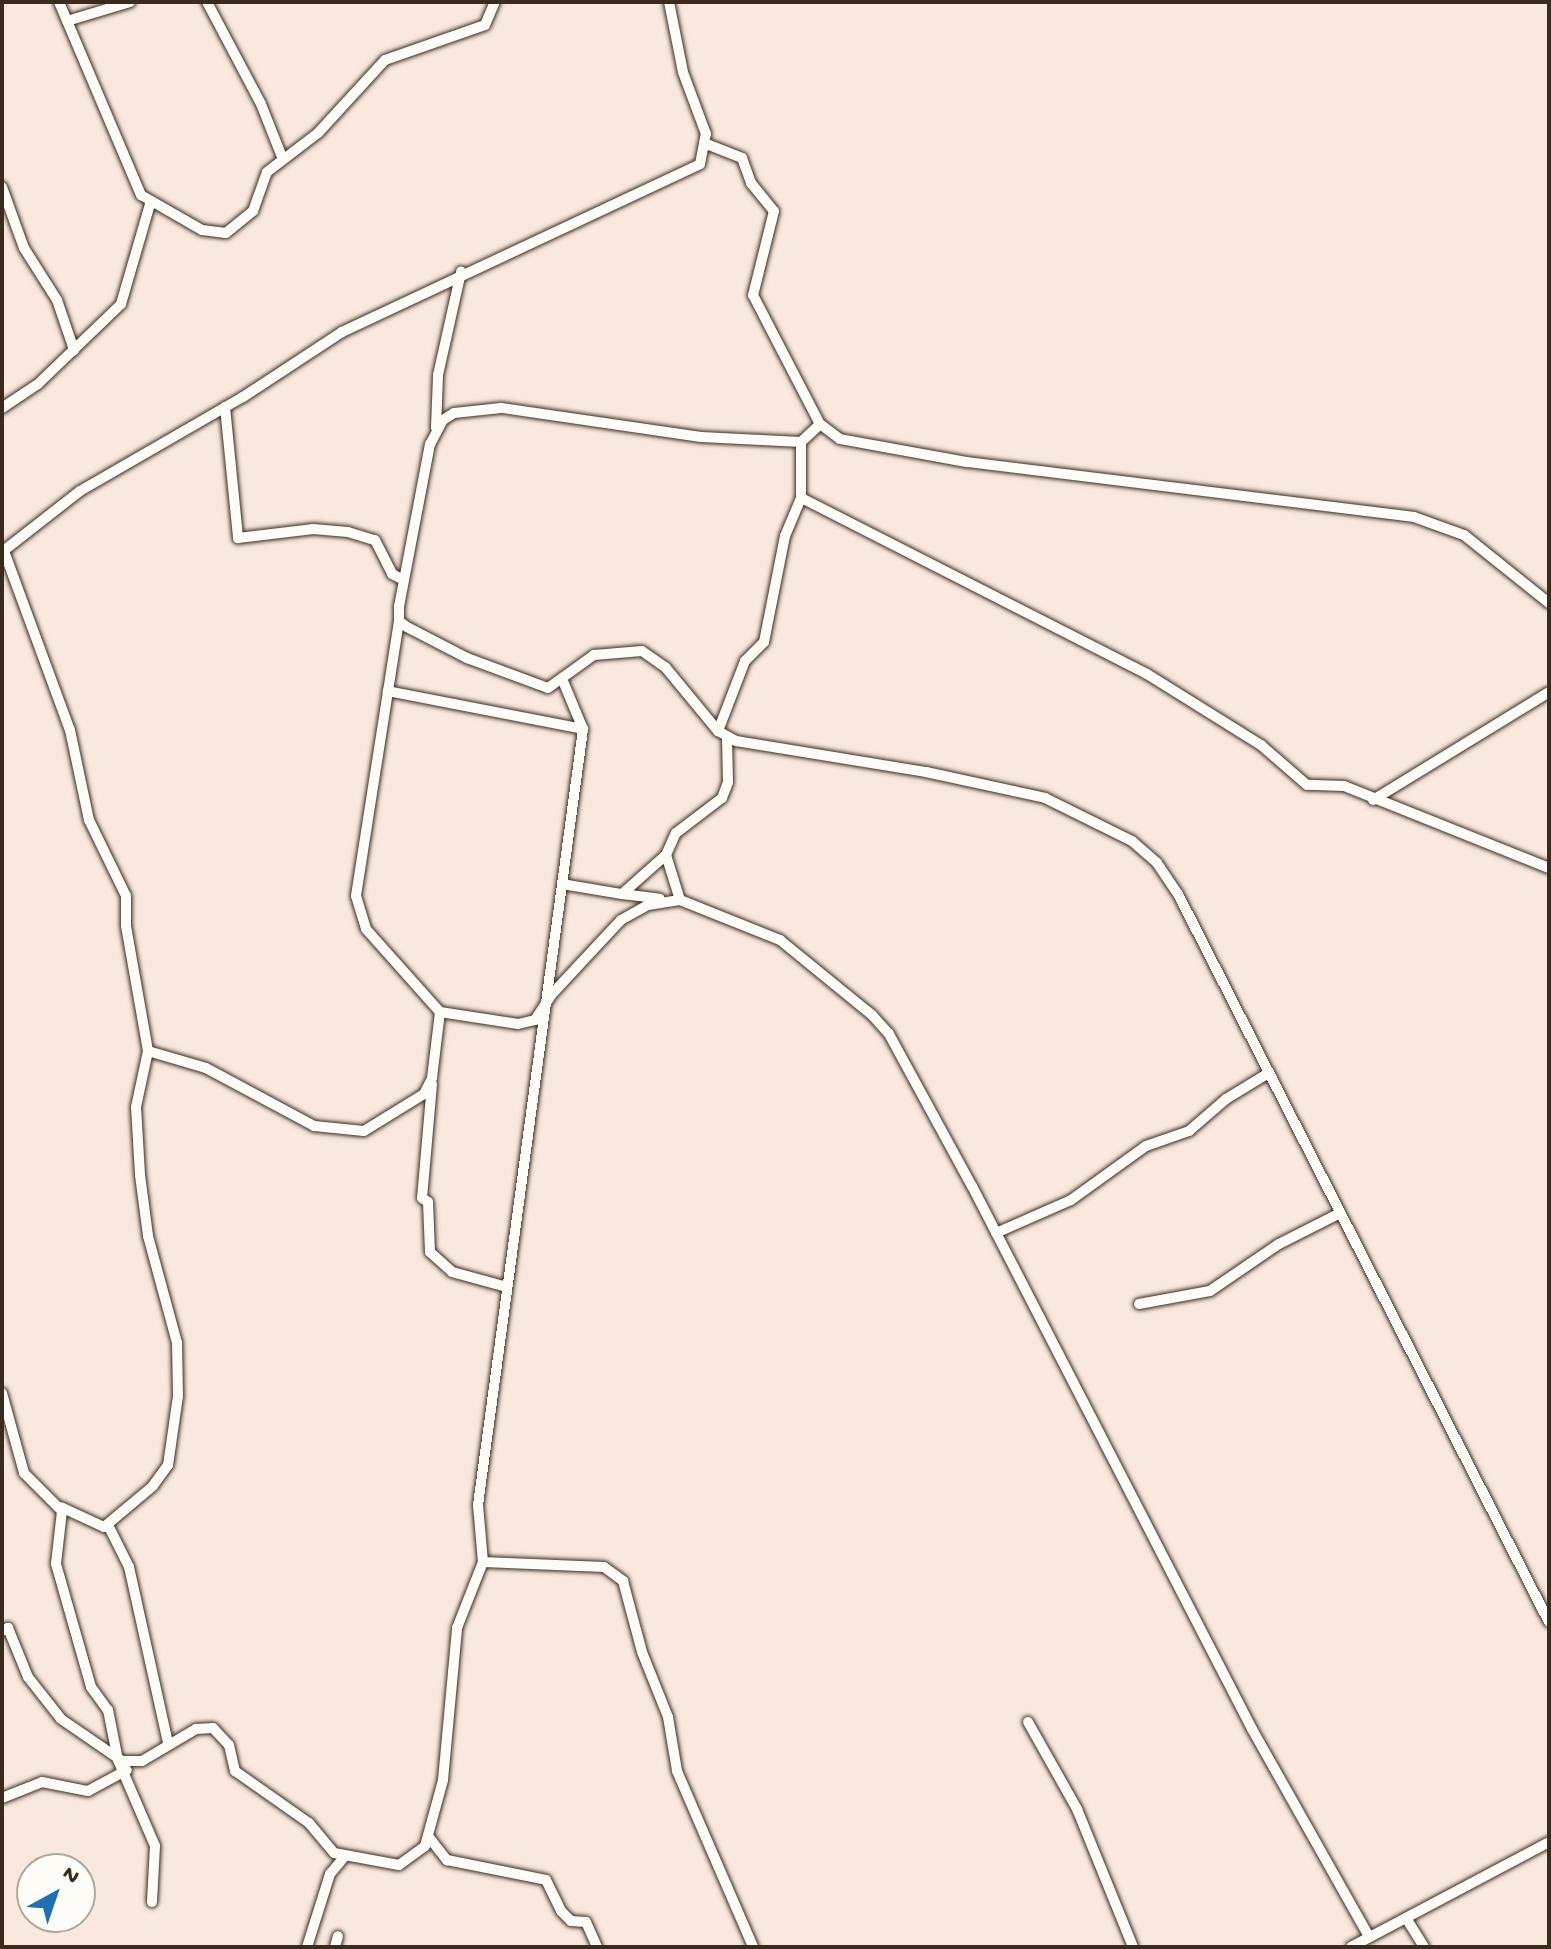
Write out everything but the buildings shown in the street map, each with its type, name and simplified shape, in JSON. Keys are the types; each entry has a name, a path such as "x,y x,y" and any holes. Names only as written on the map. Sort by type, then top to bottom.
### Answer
{"street":[{"path":"59,2 104,114 150,204 202,230 226,233 253,211 267,172 282,157 318,133 385,60 485,25 495,2"},
{"path":"67,21 130,2"},
{"path":"207,2 261,104 282,157"},
{"path":"2,1393 24,1473 61,1507 98,1527 108,1525 153,1486 168,1465 178,1396 177,1343 148,1236 137,1149 136,1107 148,1051 126,926 126,896 89,820 70,730 3,552 80,491 225,407 342,332 461,272 700,164 706,134 683,72 669,2"},
{"path":"704,143 742,158 751,183 774,211 753,295 820,424 840,439 967,462 1414,517 1464,535 1549,603"},
{"path":"2,187 24,248 57,300 74,350"},
{"path":"2,408 38,384 121,304 150,204"},
{"path":"461,272 438,375 436,430 404,580 358,913 398,970 440,1012 518,1024 535,1020 552,994 621,920 674,900"},
{"path":"225,407 238,538 313,529 348,532 375,540 392,574 404,580"},
{"path":"436,430 454,413 501,408 701,437 801,442 820,424"},
{"path":"622,894 666,855 676,833 722,798 728,782 722,734 745,661 764,642 785,536 801,498 801,442"},
{"path":"801,498 1147,674 1261,745 1307,785 1344,786 1549,868"},
{"path":"399,621 467,658 536,687 563,681 594,655 642,651 666,668 722,734 989,784 1045,798 1132,841 1157,863 1178,894 1267,1074 1549,1622"},
{"path":"2,1798 42,1782 88,1791 123,1773 168,1743 196,1729 213,1728 229,1745 235,1771 272,1793 314,1827 334,1853 369,1856 399,1865 414,1859 428,1836 443,1780 457,1628 483,1562 478,1505 583,729 563,681"},
{"path":"388,691 583,729"},
{"path":"1373,800 1549,692"},
{"path":"666,855 674,900"},
{"path":"562,884 674,900 780,940 872,1015 889,1034 996,1233 1252,1729 1369,1937"},
{"path":"440,1012 422,1187 430,1252 452,1272 507,1287"},
{"path":"148,1051 206,1068 314,1126 364,1131 424,1094 432,1078"},
{"path":"996,1233 1071,1200 1146,1146 1189,1131 1226,1099 1267,1074"},
{"path":"1139,1304 1210,1291 1279,1244 1340,1213"},
{"path":"61,1507 56,1564 91,1687 108,1710 118,1760 155,1846 152,1902"},
{"path":"108,1525 129,1567 168,1743"},
{"path":"483,1562 604,1567 623,1581 642,1652 668,1717 677,1771 753,1947"},
{"path":"2,1631 8,1628 28,1677 53,1710 118,1760 142,1761"},
{"path":"1028,1722 1077,1809 1133,1947"},
{"path":"428,1836 447,1860 546,1880 561,1911 571,1921 586,1922 597,1947"},
{"path":"1351,1947 1549,1842"},
{"path":"307,1947 330,1874 345,1856"},
{"path":"1406,1918 1424,1947"}]}
